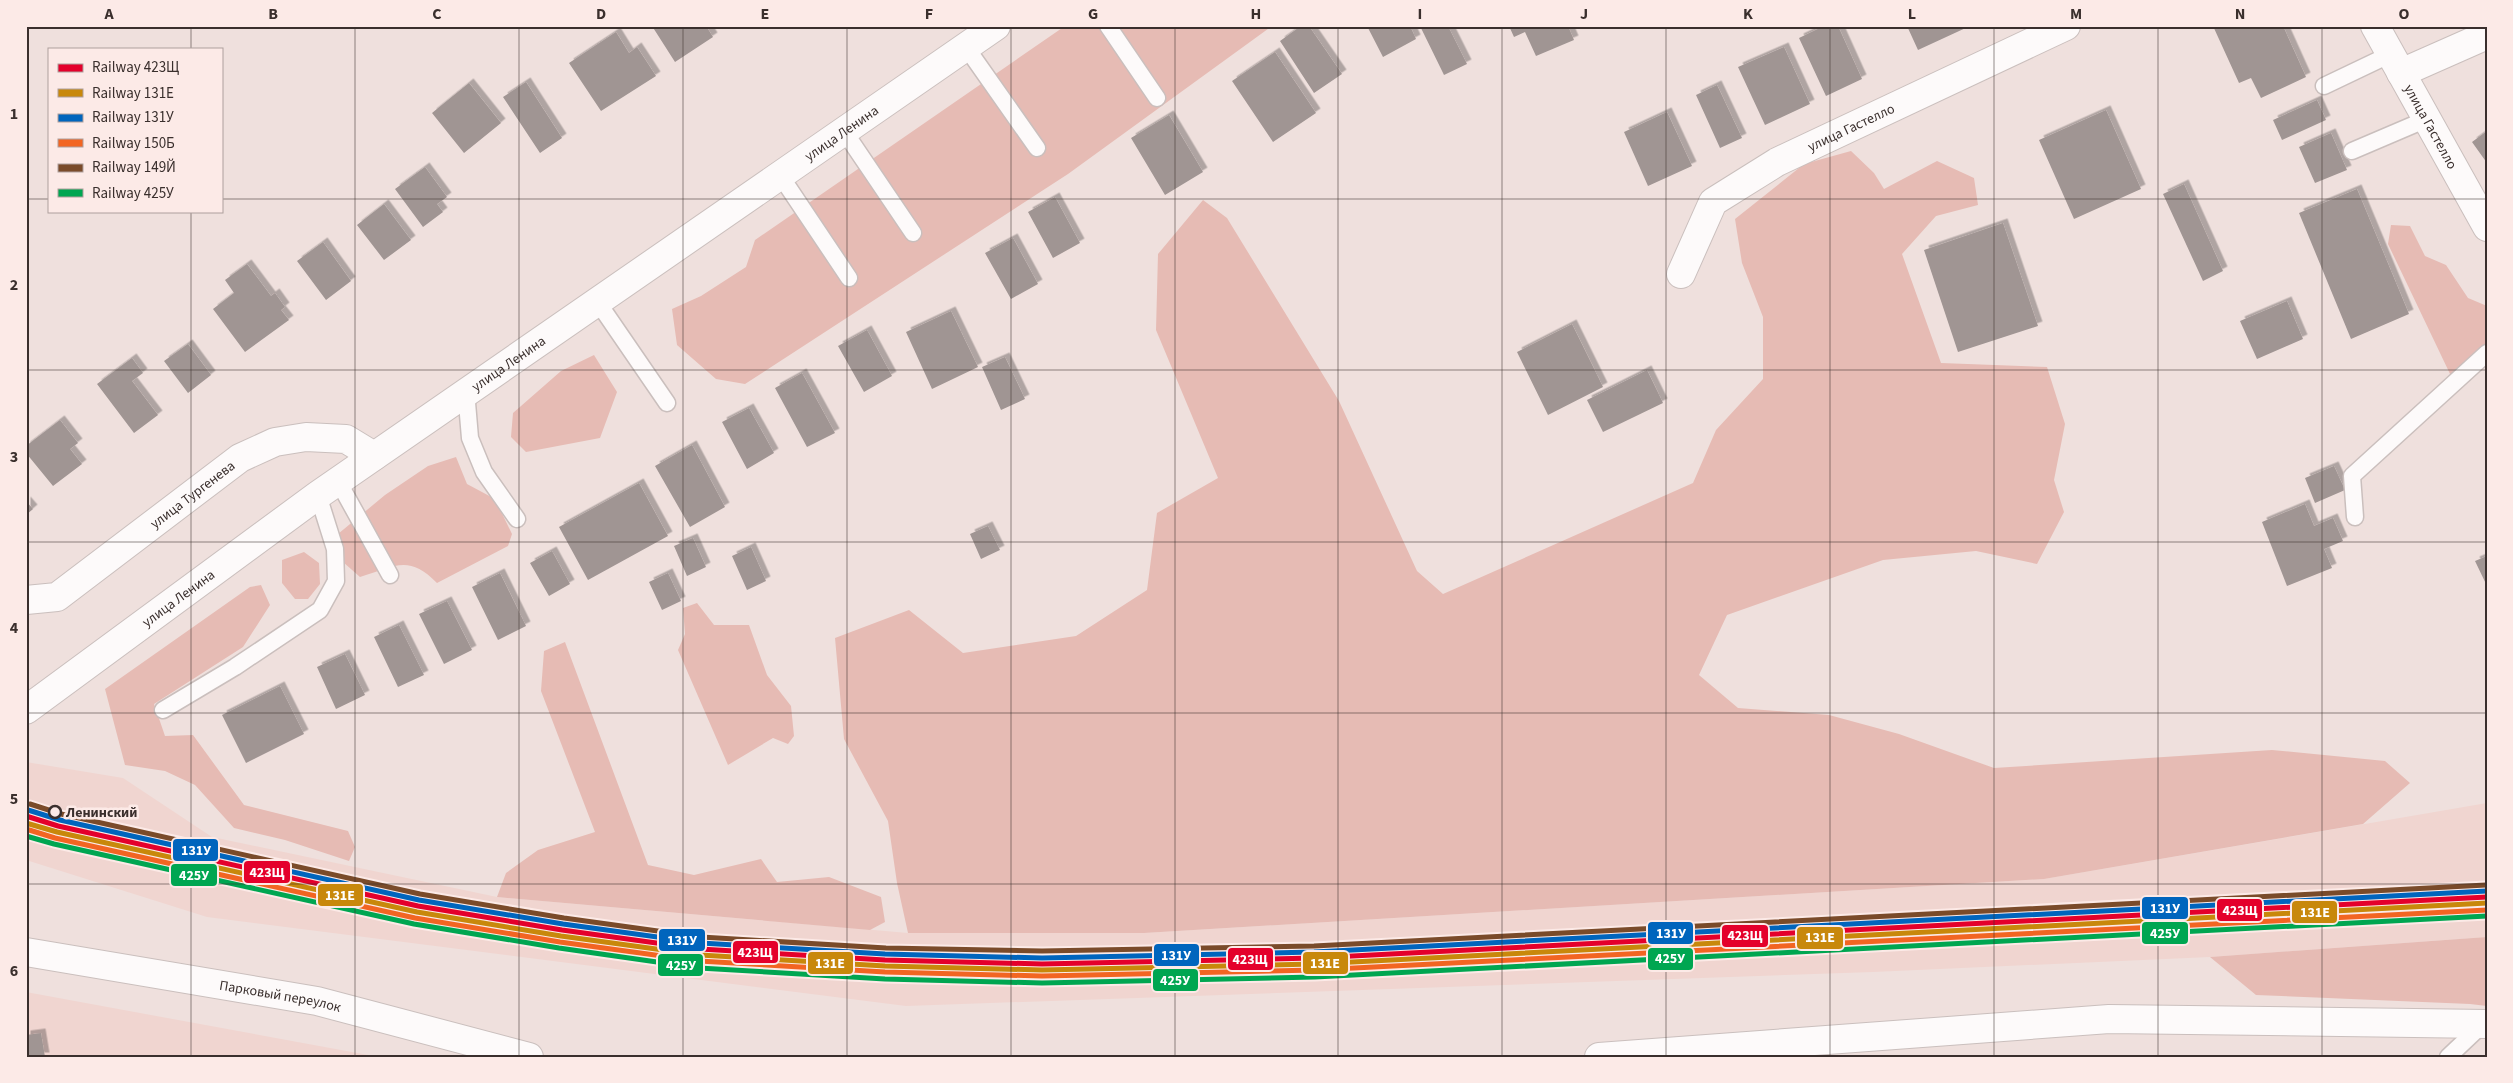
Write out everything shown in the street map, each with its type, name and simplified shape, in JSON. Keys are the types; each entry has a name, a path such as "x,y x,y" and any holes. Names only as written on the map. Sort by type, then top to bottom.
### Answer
{"street":[{"name":"улица Ленина","path":"26,710 328,488 996,26"},
{"name":"улица Гастелло","path":"1681,274 1713,202 1777,162 2066,26"},
{"name":"улица Гастелло","path":"2375,26 2487,226"},
{"path":"2396,64 2487,35"},
{"name":"улица Тургенева","path":"26,600 57,597 240,458 274,442 306,437 346,439 374,456"},
{"name":"Парковый переулок","path":"26,952 317,1001 529,1057"},
{"path":"1599,1057 2109,1018 2486,1024"}],"lane":[{"path":"1108,26 1157,98"},
{"path":"966,47 1037,148"},
{"path":"2324,86 2396,64"},
{"path":"2352,151 2427,119"},
{"path":"844,131 913,233"},
{"path":"780,175 849,278"},
{"path":"597,301 667,403"},
{"path":"2355,517 2352,476 2487,353"},
{"path":"466,391 470,438 484,472 517,519"},
{"path":"328,488 390,575"},
{"path":"163,710 235,667 320,610 336,580 335,549 328,488"},
{"path":"2448,1057 2486,1024"}],"shaded area":[{"path":"1065,26 1272,26 1068,174 745,384 716,379 677,345 672,309 701,296 746,267 755,240"},
{"path":"1851,151 1874,173 1884,189 1937,161 1974,178 1978,205 1936,216 1902,254 1941,363 2047,367 2065,424 2054,480 2064,512 2037,564 1976,551 1883,560 1727,615 1699,675 1738,708 1829,715 1899,734 1994,768 2272,750 2385,761 2410,783 2363,824 2044,879 1144,933 908,933 897,883 888,821 844,739 835,638 909,610 963,653 1076,636 1147,590 1157,513 1218,478 1156,330 1158,254 1203,200 1227,218 1339,401 1417,571 1443,594 1693,483 1716,430 1763,379 1763,317 1742,263 1735,219 1804,164"},
{"path":"2391,225 2410,226 2425,256 2446,265 2468,298 2487,306 2487,345 2451,376 2388,244"},
{"path":"594,355 617,392 600,438 526,452 511,437 513,413 561,371"},
{"path":"456,457 467,484 495,499 512,534 508,546 437,583 418,568 410,565 392,566 360,577 343,562 338,534 385,495 428,466"},
{"path":"304,552 319,563 320,584 308,599 295,599 282,583 282,560"},
{"path":"261,585 270,605 243,647 154,704 165,736 193,735 244,805 348,831 355,847 349,861 285,840 234,828 195,785 165,771 125,765 105,689 250,587"},
{"path":"697,603 714,625 749,625 767,675 791,706 794,736 788,744 773,738 728,765 678,650 685,634 683,608"},
{"path":"565,642 648,865 694,875 761,859 777,882 829,877 881,897 885,922 870,930 497,897 506,873 538,850 595,832 541,691 544,651"},
{"path":"26,762 123,778 212,837 497,897 908,933 1144,933 2044,879 2487,803 2487,937 2210,957 1873,972 906,1006 207,917 26,860"},
{"path":"2487,937 2487,1006 2256,995 2210,957"},
{"path":"26,992 379,1057 26,1057"}],"building":[{"path":"652,26 706,26 713,37 675,62"},
{"path":"1301,26 1309,26 1342,74 1314,93 1280,41"},
{"path":"1367,26 1410,26 1416,39 1383,57"},
{"path":"1420,26 1448,26 1467,64 1444,75"},
{"path":"1509,26 1568,26 1574,40 1536,56 1525,32 1514,37"},
{"path":"1824,26 1838,26 1862,79 1826,96 1799,38"},
{"path":"1907,26 1970,26 1918,50"},
{"path":"2213,26 2283,26 2306,77 2261,98 2251,78 2239,83"},
{"path":"616,32 629,53 637,47 656,76 601,111 569,63"},
{"path":"1784,47 1810,104 1765,125 1738,67"},
{"path":"1275,52 1316,113 1273,142 1232,81"},
{"path":"526,82 562,138 540,153 503,97"},
{"path":"469,83 501,123 464,153 432,113"},
{"path":"1717,85 1742,138 1720,148 1696,95"},
{"path":"2317,100 2326,120 2282,140 2273,120"},
{"path":"2106,110 2141,189 2074,219 2039,140"},
{"path":"1667,112 1692,166 1648,186 1624,132"},
{"path":"1169,115 1203,172 1165,195 1131,138"},
{"path":"2487,131 2487,163 2472,142"},
{"path":"2331,133 2347,170 2315,183 2299,147"},
{"path":"425,167 447,197 437,204 443,212 423,227 395,189"},
{"path":"2184,184 2223,271 2203,281 2163,194"},
{"path":"2357,189 2409,314 2351,339 2299,213"},
{"path":"1055,197 1080,243 1053,258 1028,212"},
{"path":"384,204 411,240 384,260 357,225"},
{"path":"2003,223 2038,326 1958,352 1924,250"},
{"path":"1013,238 1038,284 1011,299 985,253"},
{"path":"323,242 351,281 326,300 297,261"},
{"path":"247,264 271,296 275,293 285,307 281,310 289,320 245,352 213,309 234,293 225,280"},
{"path":"2287,301 2303,339 2257,359 2240,321"},
{"path":"951,311 978,367 932,389 906,332"},
{"path":"1572,324 1603,387 1548,415 1517,352"},
{"path":"867,330 892,376 864,392 838,346"},
{"path":"188,344 211,375 188,393 164,361"},
{"path":"1005,357 1025,399 1001,410 982,367"},
{"path":"132,358 143,373 132,381 158,415 134,433 97,384"},
{"path":"1647,370 1663,403 1603,432 1587,400"},
{"path":"802,373 835,433 807,447 775,388"},
{"path":"749,408 774,453 747,469 722,422"},
{"path":"60,420 78,443 70,449 82,464 53,486 26,453 26,446"},
{"path":"692,445 725,507 690,527 655,466"},
{"path":"2334,466 2345,490 2315,503 2305,478"},
{"path":"639,483 668,536 588,580 559,527"},
{"path":"26,501 33,509 26,515"},
{"path":"2305,504 2314,526 2333,518 2343,541 2324,549 2332,568 2287,586 2262,522"},
{"path":"988,526 1000,550 981,559 970,534"},
{"path":"693,538 706,567 687,576 674,546"},
{"path":"751,547 766,581 747,590 732,556"},
{"path":"552,551 570,584 549,596 530,563"},
{"path":"2487,556 2487,586 2475,561"},
{"path":"500,573 526,626 498,640 472,587"},
{"path":"668,573 681,601 662,610 649,582"},
{"path":"447,601 472,650 444,664 419,614"},
{"path":"399,625 424,675 398,687 374,637"},
{"path":"345,654 365,695 336,709 317,667"},
{"path":"280,686 304,734 246,763 222,715"},
{"path":"41,1033 45,1057 26,1057 26,1035"}],"rail line":[{"name":"149Й","path":"30,804 61,814 420,894 564,918 701,937 886,948 1042,951 1314,946 2486,885"},
{"name":"131У","path":"28,810 60,820 419,900 563,924 701,943 885,954 1042,958 1314,952 2487,891"},
{"name":"423Щ","path":"26,816 58,826 418,906 562,930 700,949 885,960 1042,964 1314,958 2487,897"},
{"name":"131Е","path":"26,823 57,832 417,912 561,936 700,955 885,966 1042,970 1314,964 2487,903"},
{"name":"150Б","path":"26,829 55,838 415,918 560,942 699,961 885,972 1042,976 1315,970 2487,910"},
{"name":"425У","path":"26,836 54,844 414,924 559,948 699,968 885,979 1042,983 1315,977 2487,916"}],"place":[{"name":"Ленинский","path":"55,812"}]}
